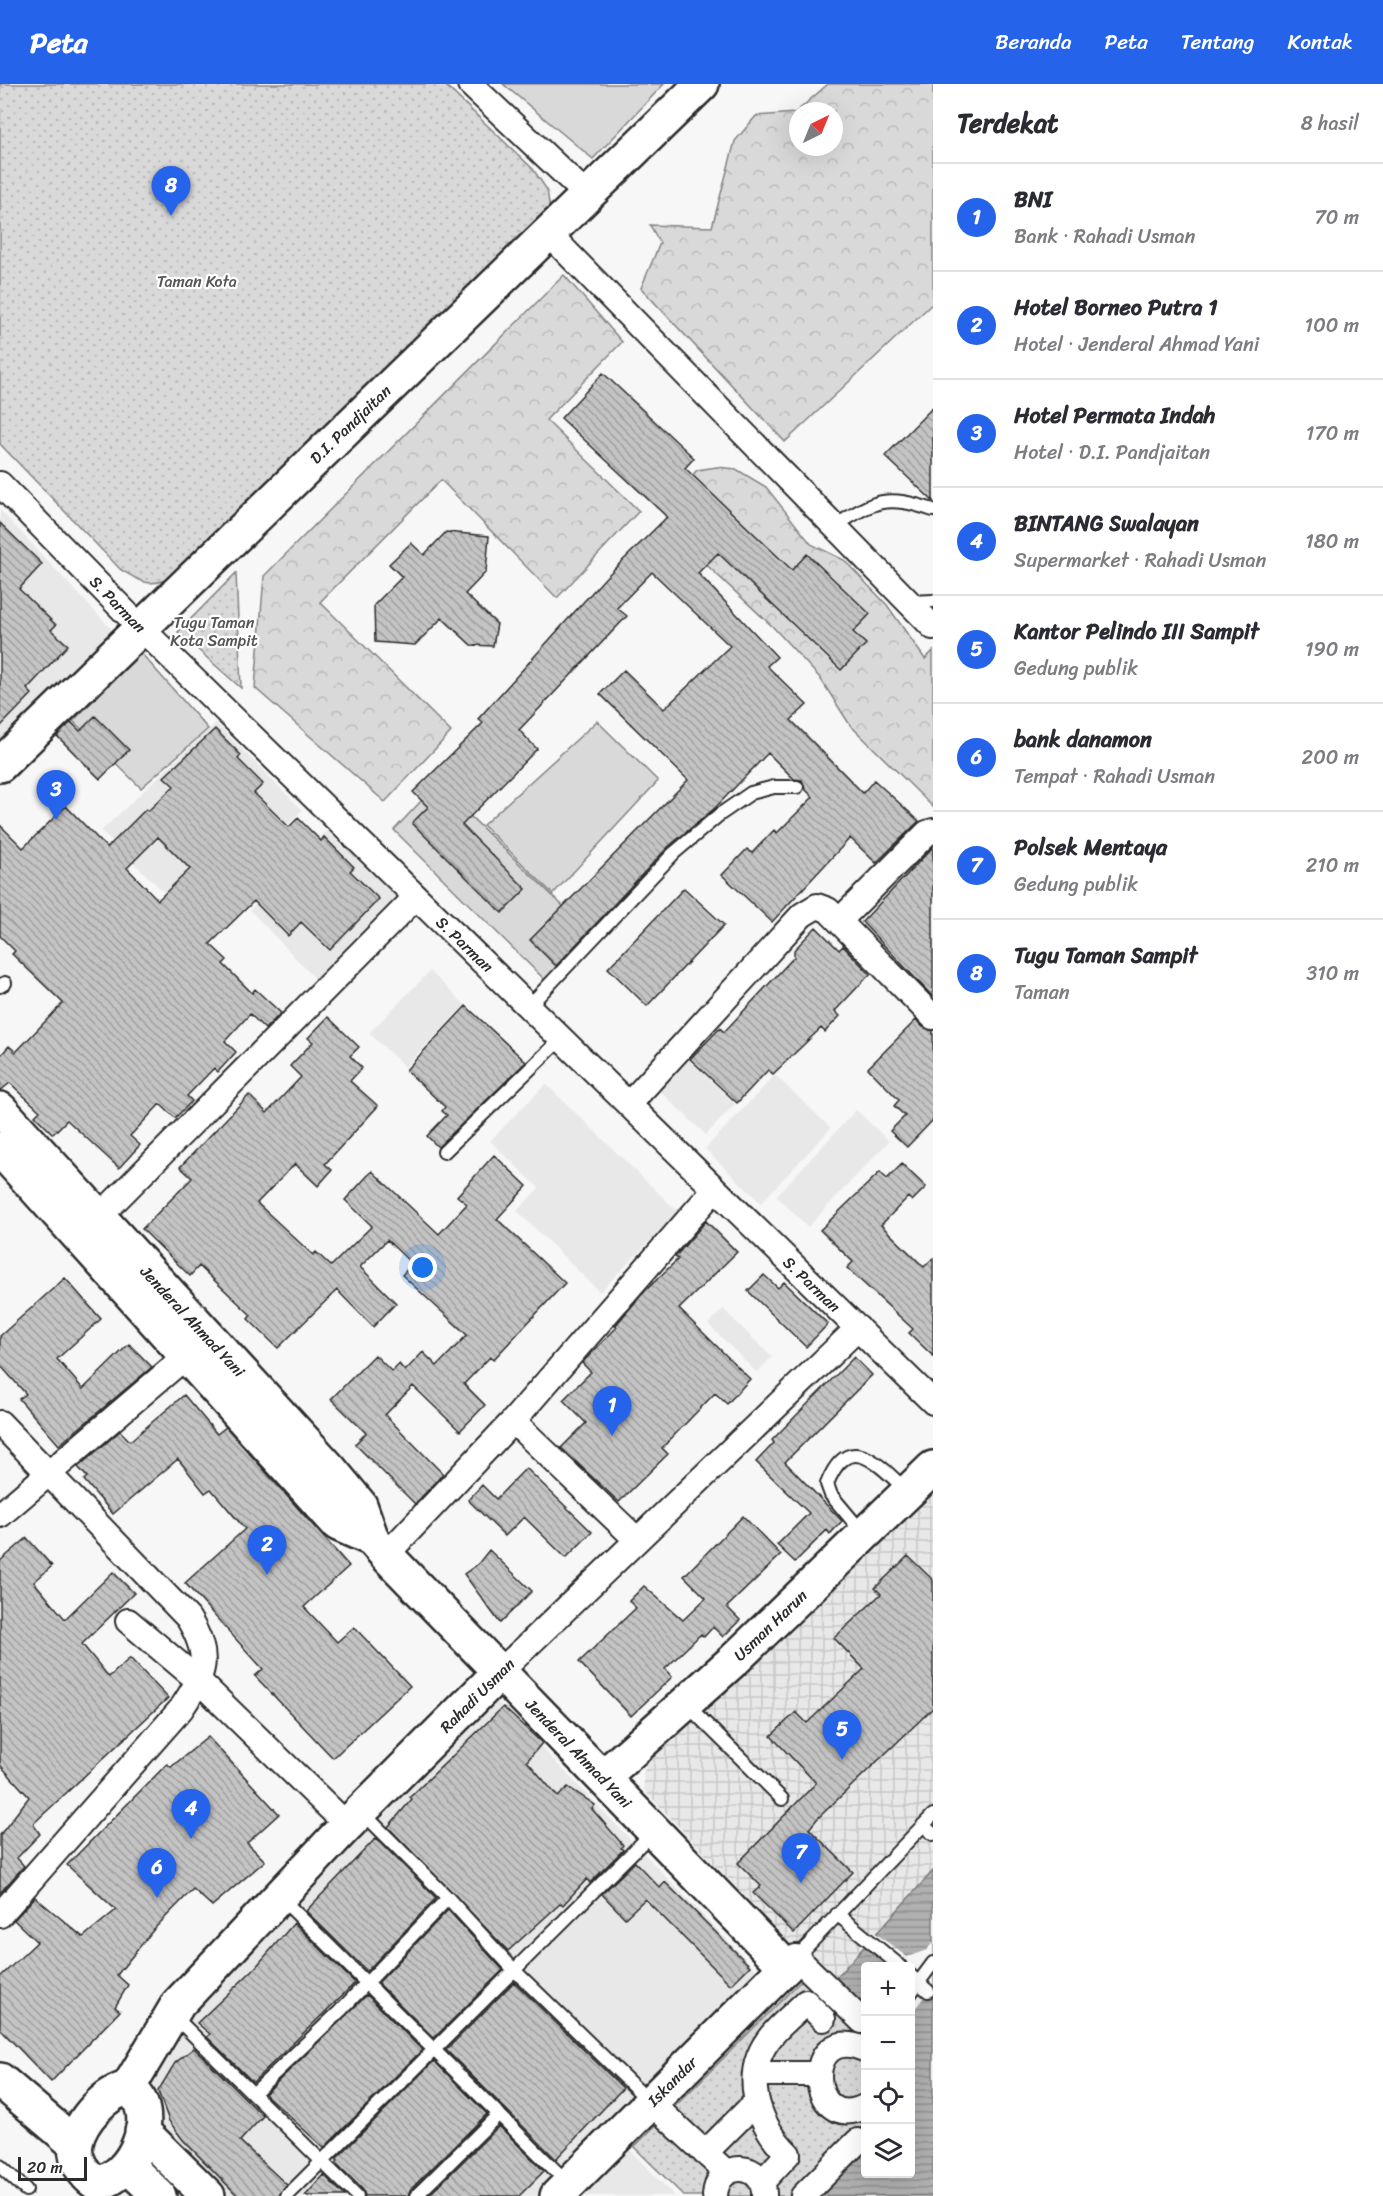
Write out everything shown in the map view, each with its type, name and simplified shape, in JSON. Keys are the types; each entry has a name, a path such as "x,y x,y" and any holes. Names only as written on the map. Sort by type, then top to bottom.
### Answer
{"main road":[{"name":"D.I. Pandjaitan","path":"0,765 702,84"},
{"name":"Jenderal Ahmad Yani","path":"0,1109 331,1470 360,1505 379,1547"},
{"name":"Jenderal Ahmad Yani","path":"0,1149 185,1357 338,1524 379,1547 654,1831 791,1962"},
{"name":"Usman Harun","path":"603,1777 686,1704 933,1468"},
{"name":"Rahadi Usman","path":"128,2088 168,2018 354,1818 500,1672"},
{"name":"Iskandar","path":"563,2190 791,1962"},
{"path":"0,2080 75,2144 82,2170 92,2189 112,2179 127,2166 142,2131 141,2105 135,2092 128,2088 110,2095 81,2130 75,2144"},
{"path":"142,2131 208,2196"},
{"path":"127,2166 159,2196"}],"street":[{"path":"470,84 587,195"},
{"path":"548,233 933,627"},
{"name":"S. Parman","path":"3,494 630,1103 933,1402"},
{"path":"839,921 927,833 933,831"},
{"path":"98,1218 416,897"},
{"path":"630,1103 802,915 817,906 828,910 933,1017"},
{"path":"379,1547 513,1421 715,1189"},
{"name":"Rahadi Usman","path":"500,1672 858,1328"},
{"path":"0,1515 185,1357"},
{"path":"513,1421 636,1539"},
{"path":"0,1423 188,1618 201,1638 204,1655 199,1682 181,1709 0,1915"},
{"path":"128,1621 354,1818"},
{"path":"791,1962 861,2020"},
{"path":"763,2189 788,2154 765,2127 756,2102 755,2074 758,2060 772,2035 806,2002 823,2019"},
{"path":"861,2049 848,2045 830,2051 824,2057 817,2074 821,2094 828,2102 848,2110 861,2107"},
{"path":"755,2074 817,2074"},
{"path":"705,2153 756,2102"},
{"path":"650,2103 726,2172"},
{"path":"803,2196 858,2141"},
{"path":"715,2196 716,2186 726,2172 742,2168 757,2175 763,2189"}],"lane":[{"path":"835,526 867,505 882,501 902,500 933,510"},
{"path":"909,602 933,601"},
{"path":"529,1006 674,853 719,814 751,793 774,787 797,787"},
{"path":"444,1152 562,1038"},
{"path":"864,1534 831,1495 826,1484 833,1468 848,1456 858,1453 871,1457 909,1492"},
{"path":"686,1704 783,1799"},
{"path":"791,1962 933,1815"},
{"path":"354,1818 448,1898 514,1970 650,2103"},
{"path":"923,1825 933,1834"},
{"path":"287,2196 654,1831"},
{"path":"280,1897 498,2114 563,2190"},
{"path":"254,2094 448,1898"},
{"path":"837,1914 895,1962"},
{"path":"928,1991 915,1979 933,1963"},
{"path":"168,2018 179,2021 357,2196"},
{"path":"416,2196 498,2114"},
{"path":"0,2166 26,2190"}],"shaded area":[{"path":"0,510 117,635 0,743"},
{"path":"216,723 302,810 193,920 101,831"},
{"path":"327,831 401,901 322,986 250,910"},
{"path":"430,971 465,1005 405,1067 369,1033"},
{"path":"689,1060 735,1104 706,1135 660,1091"},
{"path":"775,1075 831,1128 761,1203 705,1149"},
{"path":"546,1084 678,1212 600,1292 517,1211 539,1188 490,1141"},
{"path":"856,1110 889,1141 808,1227 776,1196"},
{"path":"723,1309 772,1357 757,1373 708,1324"},
{"path":"933,1481 933,1985 915,1970 915,1962 861,1962 861,2031 804,1972 789,1943 644,1790 643,1772 651,1759 727,1688"},
{"path":"491,1695 759,1973 541,2196 225,2196 155,2129 146,2084 175,2033 295,1897"},
{"path":"933,1871 933,2196 812,2196 861,2146 861,2178 915,2178 915,1962 861,1962 861,2007 834,1980"},
{"path":"623,2143 675,2196 570,2196"}],"green space":[{"name":"Taman Kota","path":"0,84 444,84 533,169 547,190 550,210 174,576 158,582 146,582 120,569 0,444"},
{"path":"503,84 664,84 593,159"},
{"path":"828,84 933,84 933,303 785,442 641,288 660,243 650,225 712,227 735,141 756,116 789,113 789,156 843,156 843,102 808,102"},
{"path":"564,275 622,342 546,420 639,511 557,598 441,480 320,602 451,732 385,802 255,688 264,576"},
{"path":"717,467 736,469 766,487 811,544 844,560 887,605 925,659 933,651 933,807 850,725 820,678 773,627 665,526 666,507 697,470"},
{"name":"Tugu Taman Kota Sampit","path":"236,573 241,688 178,632"},
{"path":"141,653 208,729 141,788 73,721"},
{"path":"597,721 658,781 553,894 483,825"},
{"path":"437,784 591,933 547,982 394,830"},
{"path":"805,1977 861,2033 861,2128 812,2196 684,2196 634,2147"}],"pier":[{"path":"874,1932 907,1957 927,1950 933,1942 933,1985 915,2009 915,1962 882,1962 862,1945"}],"building":[{"path":"603,373 694,458 685,468 792,570 807,554 870,614 853,632 866,644 841,670 718,553 698,573 777,657 767,666 807,705 791,720 863,793 874,780 919,821 876,863 850,838 772,922 722,875 747,849 752,853 774,830 777,833 813,797 805,789 802,780 794,779 768,753 715,808 668,847 556,966 530,940 688,780 600,694 624,670 664,709 730,646 652,572 617,608 627,616 519,730 537,749 462,825 526,889 502,913 412,823 428,807 413,792 483,723 478,719 605,578 667,517 561,418"},
{"path":"933,407 933,501 885,456"},
{"path":"0,523 42,564 19,589 56,625 51,630 68,645 27,689 32,694 0,727"},
{"path":"446,532 489,536 486,572 465,594 497,624 493,646 471,645 442,618 415,645 375,642 374,605 402,577 389,564 411,543 424,555"},
{"path":"95,716 129,750 100,779 57,736 71,722 80,731"},
{"path":"215,729 241,755 238,759 263,784 254,793 289,827 298,818 321,841 324,837 354,867 350,871 379,899 330,950 301,922 288,936 254,901 210,944 227,960 223,964 252,993 255,989 281,1013 265,1029 250,1014 225,1041 236,1052 218,1072 214,1068 187,1096 192,1101 175,1118 160,1104 130,1136 140,1145 119,1168 67,1120 53,1134 35,1116 40,1111 10,1083 0,1091 0,1056 9,1046 16,1052 63,1003 12,954 15,951 0,936 0,825 23,848 66,806 107,848 146,809 148,811 174,786 164,777","holes":["158,837 190,869 158,900 127,868"]},
{"path":"933,847 933,997 862,922"},
{"path":"684,888 724,925 647,1006 608,968"},
{"path":"816,927 839,950 843,946 870,974 835,1011 840,1016 825,1032 821,1028 773,1074 768,1070 737,1103 690,1059 720,1028 724,1032 794,957 794,950"},
{"path":"466,1006 526,1062 438,1147 427,1136 447,1115 442,1111 445,1107 406,1070"},
{"path":"328,1017 359,1047 350,1056 362,1068 350,1081 378,1106 325,1164 332,1170 318,1186 295,1164 257,1203 313,1255 316,1252 331,1266 372,1226 345,1200 372,1171 439,1234 467,1204 457,1196 494,1155 527,1186 497,1219 565,1283 493,1360 490,1357 464,1384 485,1405 460,1431 413,1386 385,1415 443,1474 415,1504 355,1444 366,1433 331,1399 375,1355 392,1372 399,1364 405,1371 423,1352 437,1366 467,1335 402,1275 412,1264 387,1240 360,1267 396,1303 373,1327 337,1290 278,1348 248,1319 251,1315 199,1266 190,1276 142,1229 192,1178 180,1167 249,1095 267,1113 301,1077 290,1066 313,1042 308,1038"},
{"path":"916,1020 923,1027 933,1031 933,1120 907,1147 890,1131 905,1116 894,1106 899,1100 868,1068"},
{"path":"902,1164 926,1187 912,1201 908,1197 881,1225 924,1267 933,1258 933,1356 909,1333 913,1329 847,1268 853,1262 820,1230 880,1172 887,1179"},
{"path":"706,1221 737,1252 679,1309 750,1379 727,1404 715,1393 662,1448 668,1454 619,1502 561,1448 586,1423 563,1400 591,1372 582,1363 617,1327 615,1326 644,1292 678,1259 675,1257"},
{"path":"764,1275 778,1288 784,1282 828,1324 806,1347 748,1291"},
{"path":"65,1278 101,1319 57,1359 83,1389 129,1344 152,1367 59,1445 19,1399 26,1394 0,1365 0,1336"},
{"path":"854,1357 872,1375 785,1462 842,1521 830,1534 827,1530 795,1562 777,1545 809,1513 756,1462 774,1443 772,1440"},
{"path":"184,1395 217,1434 226,1427 349,1566 304,1607 337,1642 354,1627 410,1686 333,1758 255,1676 263,1669 185,1583 245,1529 211,1489 205,1493 178,1459 113,1514 84,1480 87,1477 78,1467 120,1431 130,1441"},
{"path":"526,1468 592,1532 566,1558 524,1517 505,1536 468,1500 482,1485 496,1499"},
{"path":"743,1516 781,1555 727,1607 740,1620 723,1637 713,1627 704,1637 701,1634 665,1669 672,1677 631,1716 579,1662 636,1608 629,1601 644,1586 683,1620 706,1598 684,1576"},
{"path":"27,1538 52,1566 34,1582 65,1619 113,1572 134,1593 82,1644 109,1677 130,1658 168,1698 33,1824 40,1834 17,1858 24,1866 0,1893 0,1835 29,1797 0,1765 0,1561"},
{"path":"489,1550 532,1591 500,1623 464,1574 478,1564"},
{"path":"908,1556 933,1580 933,1708 809,1829 853,1872 794,1933 753,1893 761,1886 738,1863 816,1783 771,1736 796,1712 807,1723 864,1669 834,1638 881,1594 875,1588"},
{"path":"503,1707 542,1743 527,1761 558,1797 568,1787 595,1805 592,1809 623,1845 621,1848 623,1850 590,1883 587,1879 563,1905 561,1903 508,1951 388,1827 412,1799 410,1797"},
{"path":"208,1737 279,1814 247,1843 265,1861 212,1906 193,1889 154,1929 117,1975 128,1985 115,2007 120,2011 51,2082 0,2029 0,1977 37,1942 14,1920 35,1897 83,1937 116,1910 67,1865 167,1764 171,1767"},
{"path":"376,1838 436,1898 367,1971 306,1911"},
{"path":"635,1862 660,1888 665,1882 750,1966 731,1985 645,1899 625,1918 602,1894"},
{"path":"448,1910 503,1970 434,2038 378,1983"},
{"path":"294,1923 355,1983 253,2082 207,2037 210,2034 197,2023 254,1969"},
{"path":"514,1982 623,2088 556,2159 446,2050"},
{"path":"367,1995 422,2050 324,2148 265,2094"},
{"path":"194,2048 263,2116 240,2141 287,2185 279,2196 238,2196 183,2140 169,2121 158,2091 175,2063"},
{"path":"434,2061 487,2114 410,2190 408,2196 365,2196 363,2190 336,2163 338,2161 336,2159"},
{"path":"499,2126 544,2171 519,2196 428,2196"},
{"path":"324,2175 345,2196 305,2196"}],"place":[{"name":"Tugu Taman Sampit","path":"171,216"},
{"name":"Hotel Permata Indah","path":"56,820"},
{"name":"BNI","path":"612,1436"},
{"name":"Hotel Borneo Putra 1","path":"267,1575"},
{"name":"Kantor Pelindo III Sampit","path":"842,1760"},
{"name":"BINTANG Swalayan","path":"191,1839"},
{"name":"Polsek Mentaya","path":"801,1883"},
{"name":"bank danamon","path":"157,1898"}]}
